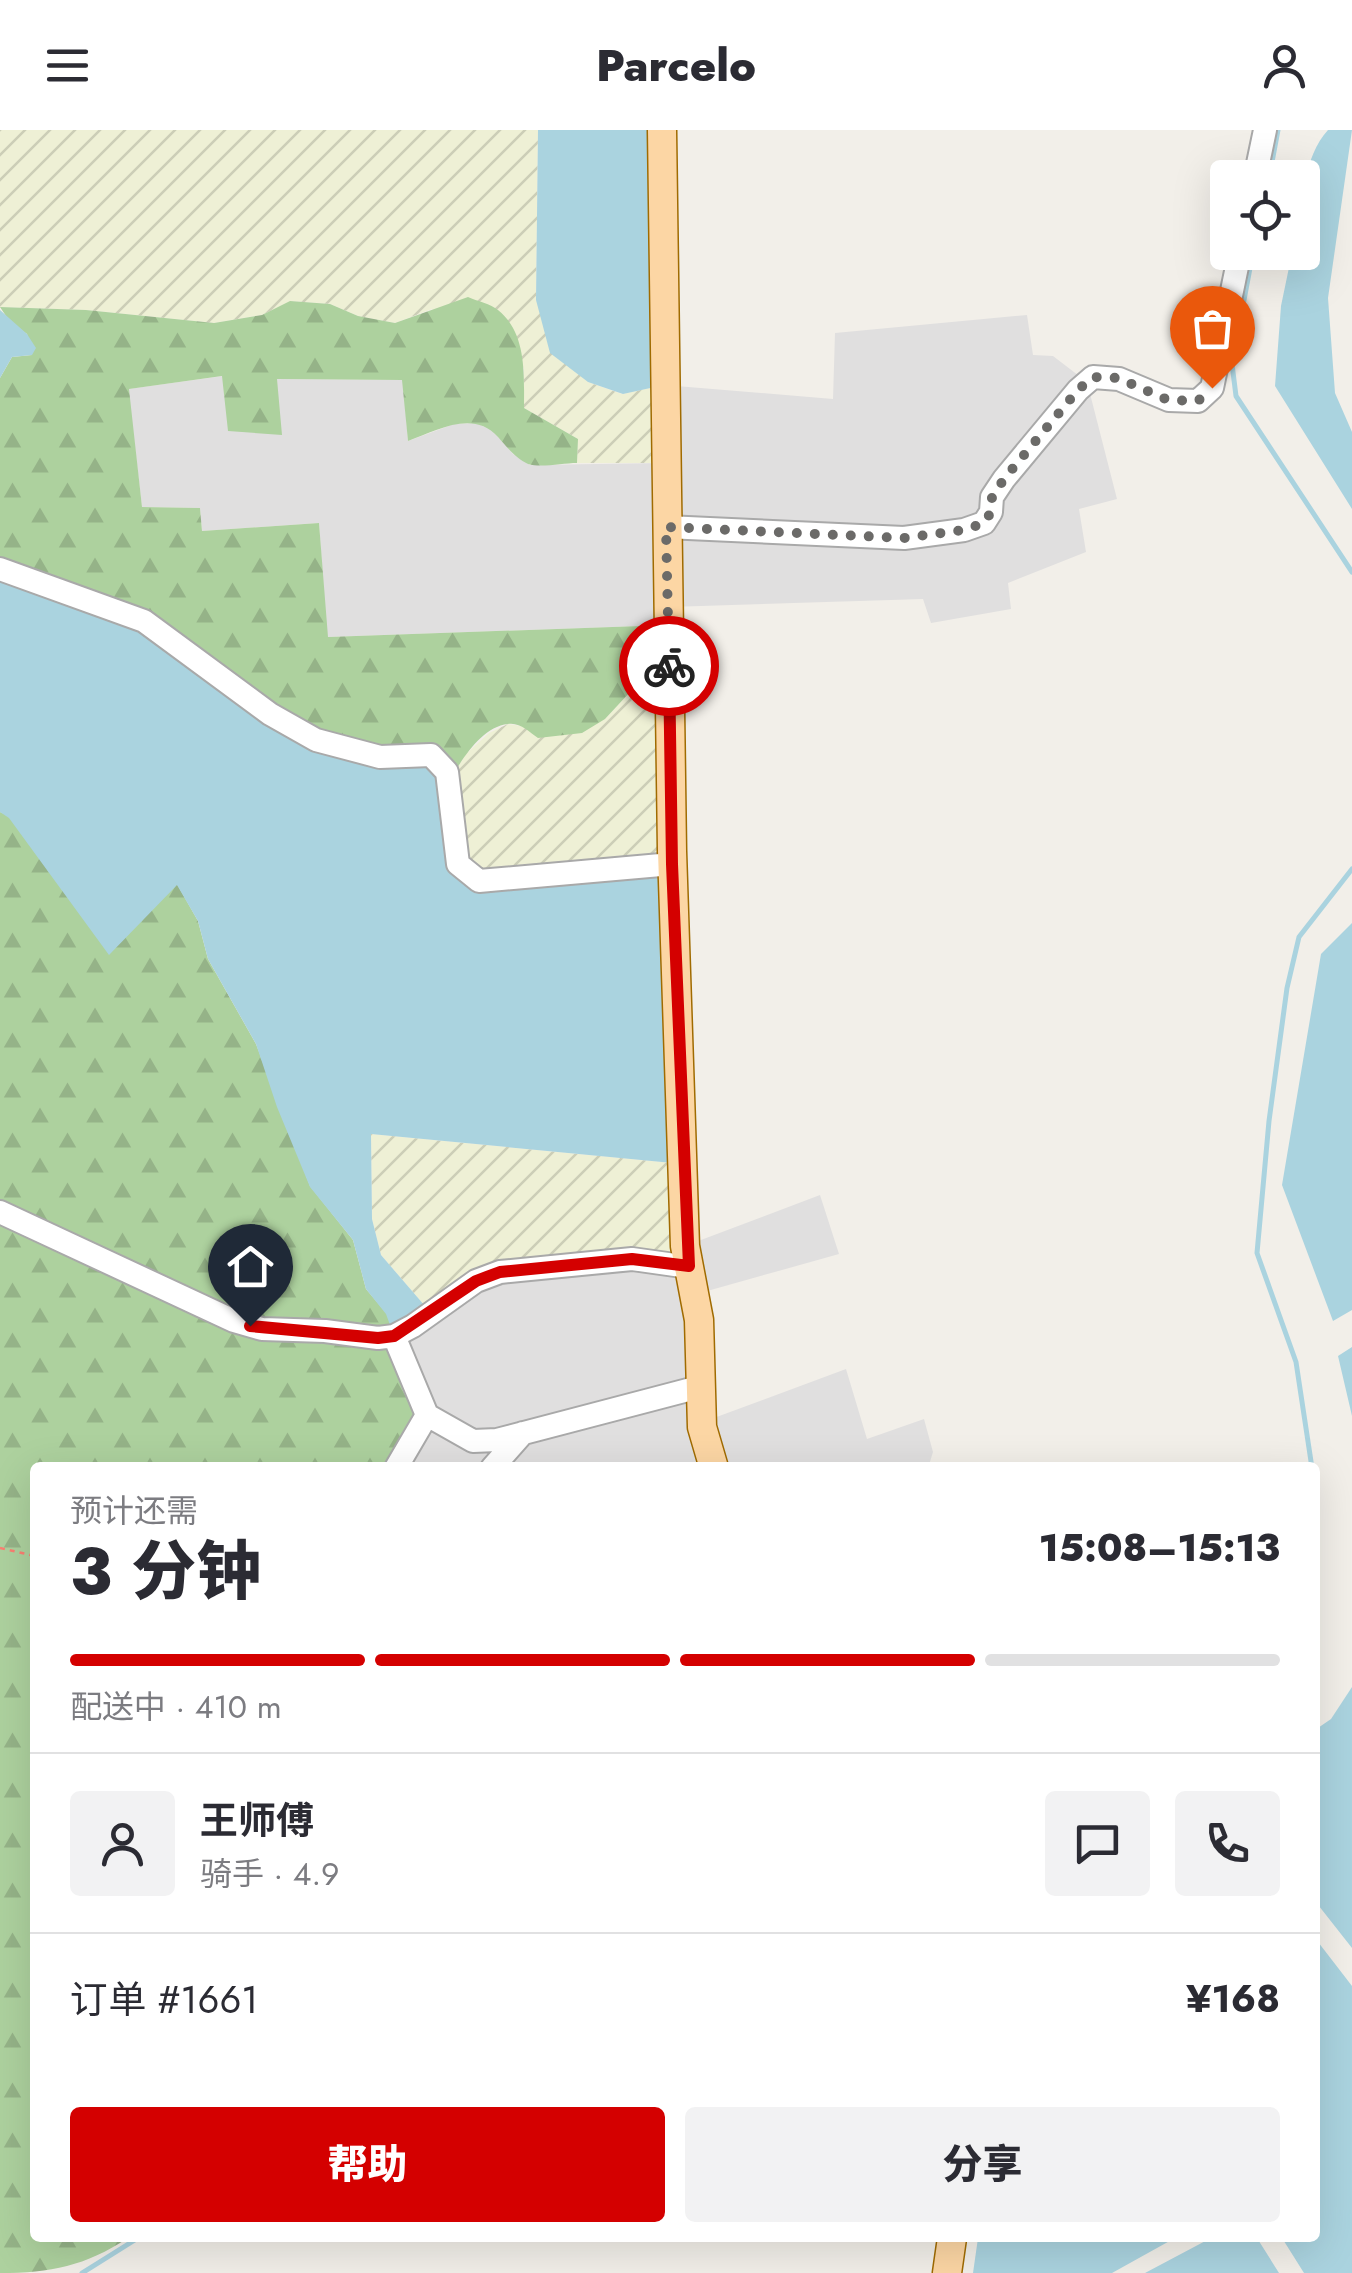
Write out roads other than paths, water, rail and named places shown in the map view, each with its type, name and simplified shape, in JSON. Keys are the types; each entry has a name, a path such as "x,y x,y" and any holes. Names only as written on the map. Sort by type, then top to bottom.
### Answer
{"main road":[{"path":"662,130 672,864 689,1266 699,1320 702,1426 712,1462"},
{"path":"947,2273 951,2242"}],"street":[{"path":"1258,160 1264,130"},
{"path":"666,527 904,538 964,530 984,523 991,512 992,497 1004,479 1093,377 1118,378 1168,400 1198,401 1212,388 1236,270"},
{"path":"0,570 144,621 270,714 316,740 380,757 431,754 444,765 449,780 458,864 479,880 672,864"},
{"path":"0,1212 177,1297 250,1326 378,1338 394,1336 476,1281 500,1272 632,1259 689,1266"},
{"path":"394,1336 427,1415 473,1442 523,1434 703,1386"},
{"path":"400,1462 427,1415"},
{"path":"497,1462 523,1434"}],"water":[{"path":"538,130 662,130 664,385 623,394 588,382 550,353 536,300"},
{"path":"1328,130 1352,130 1328,298 1335,393 1352,432 1352,509 1275,386 1281,306 1288,270 1320,270 1320,160 1311,160"},
{"path":"0,310 27,334 36,348 32,355 12,357 0,378"},
{"path":"0,569 144,621 300,732 431,755 464,871 672,864 683,1164 371,1134 372,1219 381,1255 431,1313 394,1336 386,1314 366,1289 353,1240 310,1187 256,1044 208,959 198,921 177,885 109,955 9,818 0,812"},
{"path":"1352,923 1352,1310 1333,1321 1282,1185 1321,954"},
{"path":"1352,1347 1352,1416 1338,1356"},
{"path":"1352,1687 1352,1948 1320,1907 1320,1727 1331,1719"},
{"path":"1320,1944 1352,1986 1352,2273 1304,2273 1285,2242 1320,2242"},
{"path":"977,2242 1168,2242 1112,2273 973,2273"},
{"path":"1203,2242 1260,2242 1279,2273 1145,2273"}],"waterway":[{"path":"1272,160 1278,130"},
{"path":"1250,270 1232,364 1236,396 1352,572"},
{"path":"1311,1462 1296,1362 1257,1253 1269,1121 1287,988 1299,937 1352,869"},
{"path":"82,2273 132,2242"}]}
